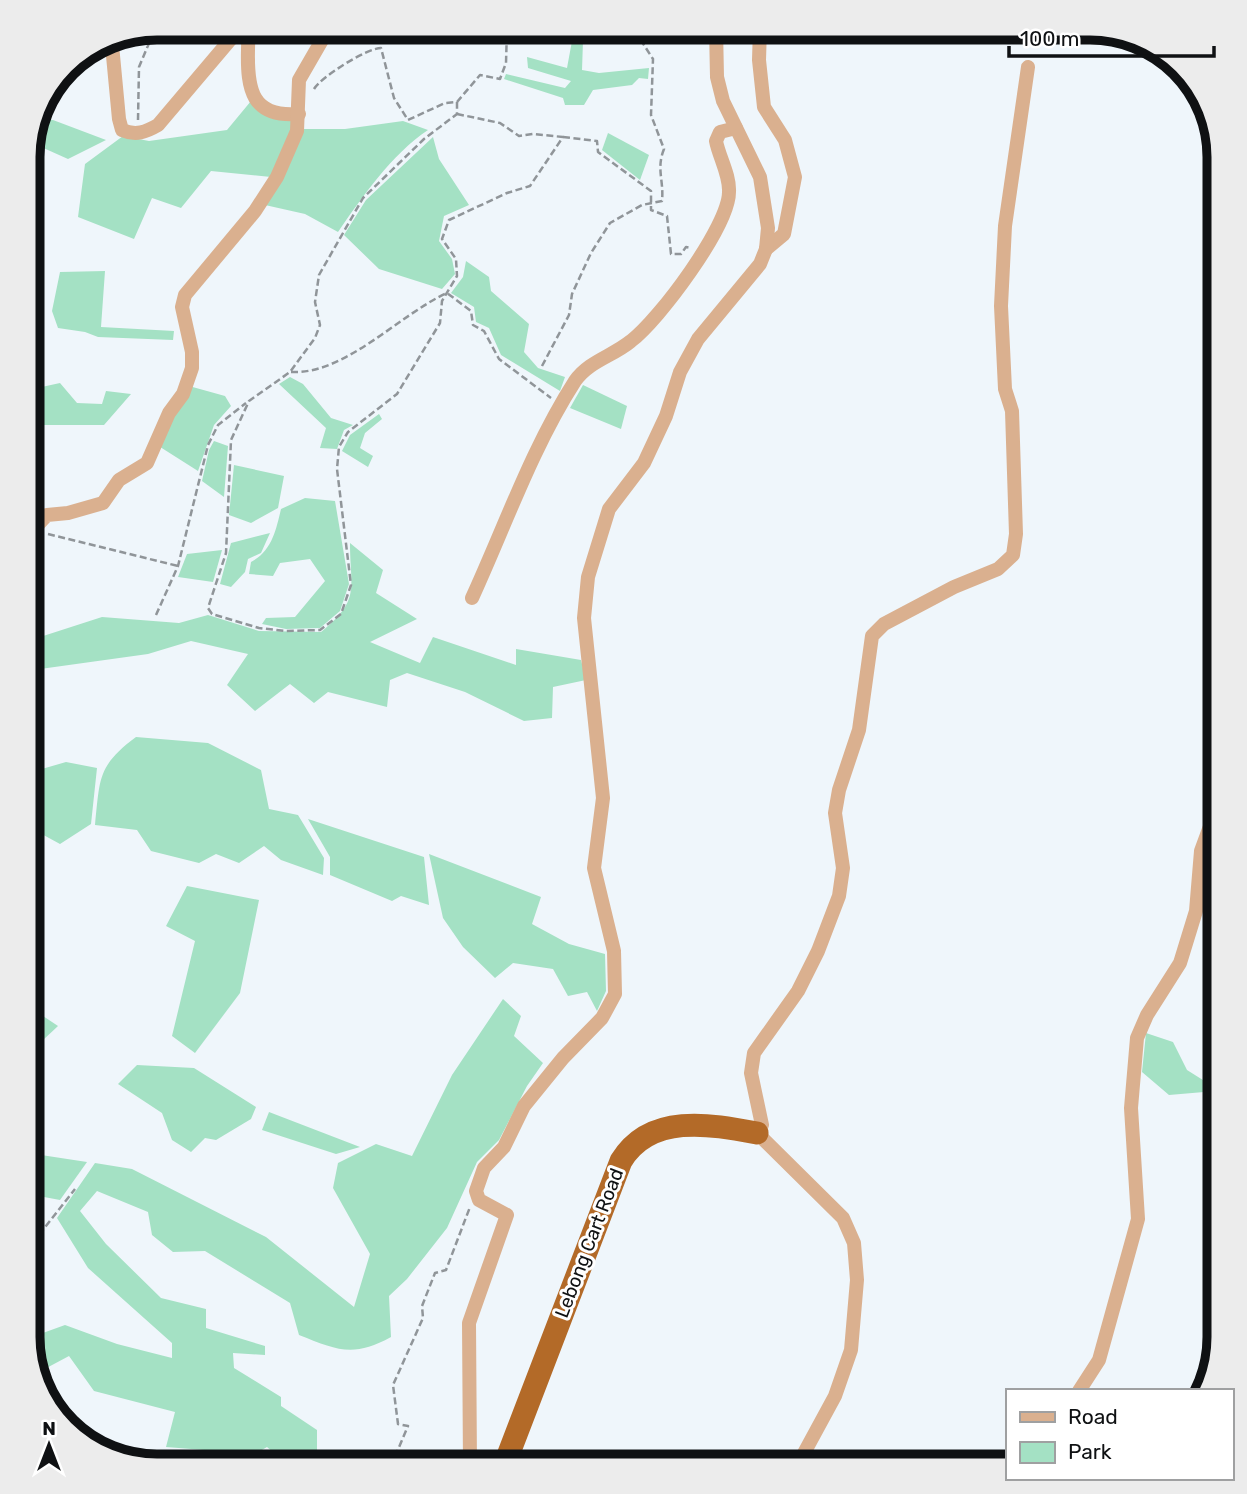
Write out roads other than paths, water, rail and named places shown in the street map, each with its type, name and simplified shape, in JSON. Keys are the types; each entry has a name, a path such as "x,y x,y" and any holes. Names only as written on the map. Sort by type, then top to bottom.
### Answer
{"highway":[{"name":"Lebong Cart Road","path":"509,1454 621,1161 630,1145 649,1132 686,1125 757,1133"}],"street":[{"path":"112,49 122,130 139,134 158,125 230,40"},
{"path":"249,40 251,81 257,104 266,112 299,110"},
{"path":"40,525 47,515 68,513 103,503 119,480 147,463 169,413 183,394 192,368 192,352 182,307 185,295 267,195 293,145 299,110 299,80 322,40"},
{"path":"470,1454 470,1323 507,1215 479,1200 476,1191 484,1168 504,1147 524,1106 563,1058 602,1018 615,994 614,951 594,868 603,778 584,618 587,578 609,509 644,463 666,416 680,372 698,339 760,264 766,249 766,199 756,167 723,101 717,77 716,40"},
{"path":"761,40 760,74 764,107 785,140 795,177 784,234 766,249"},
{"path":"804,1454 835,1396 851,1350 857,1280 853,1243 843,1218 757,1133 762,1125 751,1073 754,1053 798,991 818,951 839,896 843,868 835,813 839,790 859,730 872,636 884,624 954,587 998,569 1013,555 1016,534 1012,411 1005,389 1001,306 1005,226 1028,67"},
{"path":"472,598 512,512 525,474 576,379 591,365 631,342 647,326 719,229 730,191 716,141 720,132 736,128"},
{"path":"1080,1389 1099,1360 1138,1219 1131,1108 1137,1038 1147,1016 1180,963 1196,911 1201,850 1207,834"}]}
